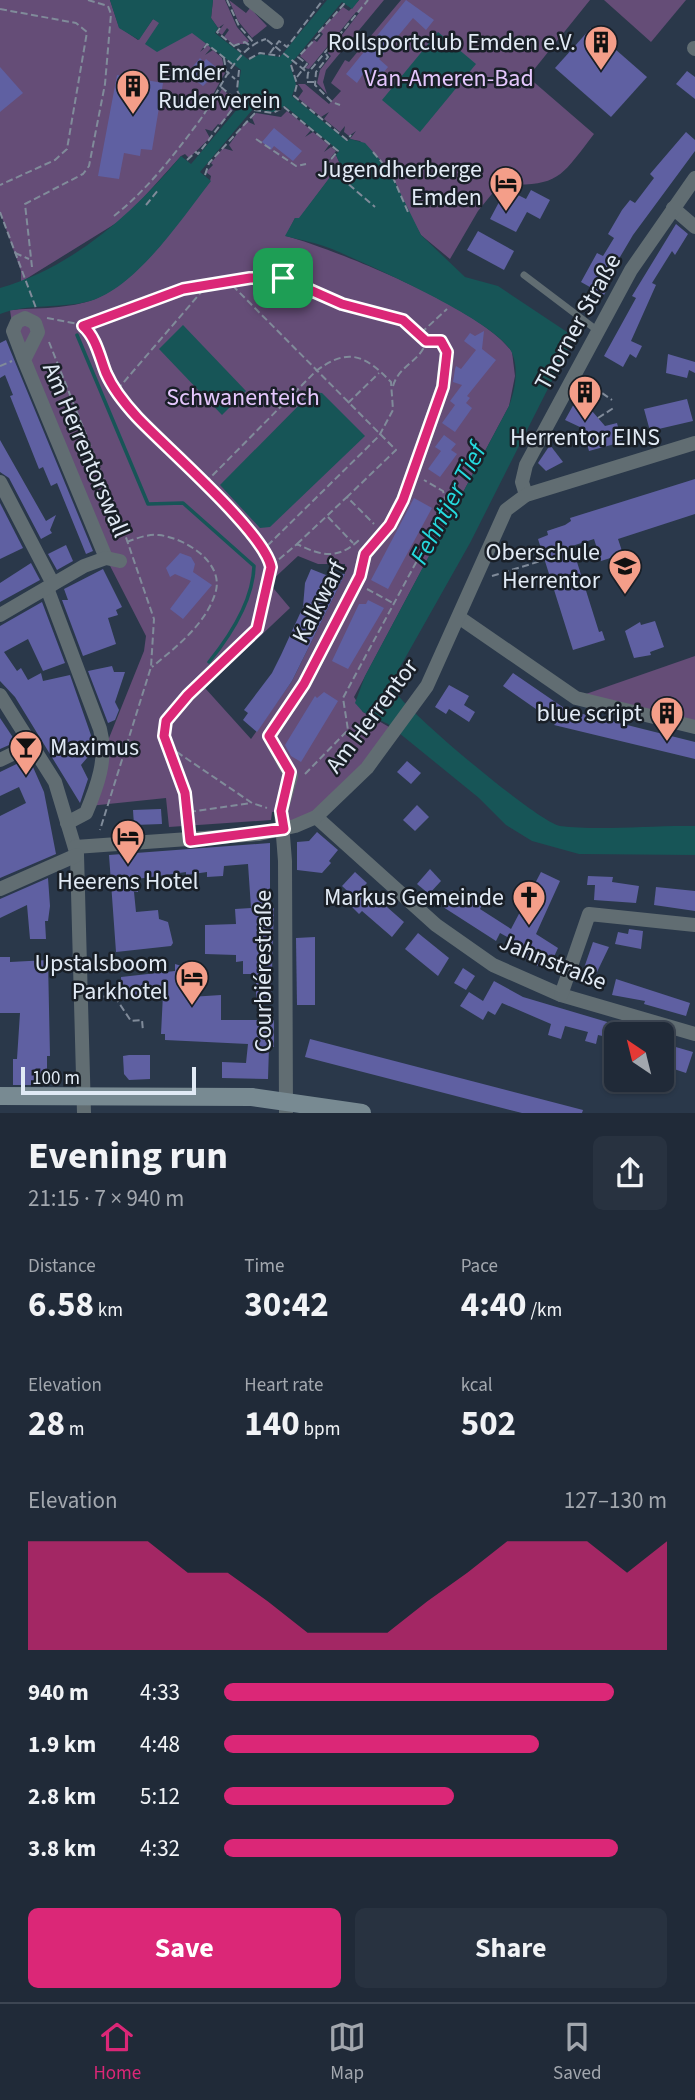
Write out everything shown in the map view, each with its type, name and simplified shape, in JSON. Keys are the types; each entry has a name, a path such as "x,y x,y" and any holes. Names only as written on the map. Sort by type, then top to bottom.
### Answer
{"street":[{"path":"250,0 272,27"},
{"name":"Thorner Straße","path":"526,495 522,482 526,465 631,270 695,178"},
{"path":"673,208 695,227"},
{"name":"Kalkwarf","path":"289,784 290,772 269,736 304,684 356,584 363,569 364,556 390,525 414,475 443,387 447,352"},
{"name":"Am Herrentorswall","path":"24,360 113,560 84,566 50,586"},
{"path":"526,495 695,443"},
{"path":"1,486 50,586 103,741 101,768 86,813 67,823"},
{"name":"Am Herrentor","path":"0,889 76,851 99,845 190,841 284,829 316,817 355,782 394,734 437,670 502,515 526,495"},
{"path":"0,615 50,586"},
{"path":"460,618 561,691 580,700 695,727"},
{"path":"0,695 55,782 76,851 84,1104"},
{"path":"0,760 33,744"},
{"path":"284,829 281,811 289,784"},
{"name":"Jahnstraße","path":"316,817 414,906 493,965 561,995 695,1034"},
{"name":"Courbiérestraße","path":"284,829 286,1107"},
{"path":"561,995 589,914 695,925"},
{"path":"0,1096 84,1104 213,1096 286,1107 362,1113"}],"lane":[{"path":"524,275 599,331"},
{"path":"80,965 113,963"}],"path":[{"path":"32,267 25,204 83,174 89,166 105,84 111,14 108,6 88,0"},
{"path":"228,0 239,26 254,43"},
{"path":"270,53 279,41 287,47 323,0"},
{"path":"314,82 307,82 308,74 368,0"},
{"path":"314,2 320,6"},
{"path":"296,76 307,64 298,57 321,33 319,32 335,12 344,4 347,7"},
{"path":"0,9 80,24 87,37 67,149 55,160 0,186"},
{"path":"114,216 139,194 186,137 243,53 254,43 266,39 272,27"},
{"path":"220,28 217,32 243,53"},
{"path":"291,28 298,33"},
{"path":"357,37 367,46"},
{"path":"266,39 308,74"},
{"path":"233,46 245,42 255,55"},
{"path":"204,48 207,44 232,64"},
{"path":"249,59 255,55 270,53 279,56"},
{"path":"325,53 328,57 316,72 314,82 320,92 340,105"},
{"path":"223,57 229,73 236,80"},
{"path":"291,65 296,76 294,96 347,140 351,135"},
{"path":"187,160 196,152 198,154 240,100 236,80 239,70"},
{"path":"220,86 240,100"},
{"path":"205,175 209,163 255,111 274,113 284,107 338,151 326,164 375,207"},
{"path":"256,139 296,166 306,164"},
{"path":"373,152 389,170 408,212"},
{"path":"146,205 159,189"},
{"path":"152,190 156,193"},
{"path":"145,198 149,201"},
{"path":"0,212 37,312"},
{"path":"14,252 30,259"},
{"path":"39,317 83,326 152,299 209,282 283,278 342,304 403,320 426,341"},
{"path":"117,391 209,282"},
{"path":"229,282 347,404 396,450 271,567"},
{"path":"420,333 447,309"},
{"path":"83,326 117,391 134,414 265,549 271,567 257,629 170,714 165,724 166,745 189,813 190,841"},
{"path":"48,340 127,542 154,619 151,667 105,809 99,845"},
{"path":"426,341 441,341 447,352"},
{"path":"265,549 379,436 393,410 396,374 424,349 426,341"},
{"path":"204,484 316,371 332,359 349,356 364,359 380,371 393,387"},
{"path":"347,404 380,371"},
{"path":"575,376 599,388 612,400"},
{"path":"598,418 615,407"},
{"path":"289,784 318,763 348,730 343,698 447,505 443,491 414,475"},
{"path":"347,497 374,525 368,531"},
{"path":"327,516 364,556"},
{"path":"127,542 153,535 181,542 203,555 216,580 214,597 201,620 182,642 151,667"},
{"path":"297,544 324,555 338,554 361,538"},
{"path":"474,581 544,560"},
{"path":"356,584 394,604"},
{"path":"166,745 253,803 281,811"},
{"path":"189,813 253,803"},
{"path":"81,997 115,997 131,1021 142,1020 143,1031"}],"green space":[{"path":"0,0 110,0 119,27 138,40 153,19 193,33 207,42 200,52 208,45 211,48 205,55 213,50 222,58 225,73 206,107 210,109 222,89 237,101 234,104 228,102 233,110 220,125 212,131 205,129 210,138 189,158 185,154 181,156 126,217 21,282 21,271 0,212"},
{"path":"213,0 225,0 237,27 249,41 247,44 233,44 224,37 229,30 227,28 222,35 218,32 224,24 218,28 211,18"},
{"path":"229,0 246,13 250,8 267,26 252,38 238,21"},
{"path":"359,0 384,0 326,70 323,82 327,94 317,83 320,70 331,56 328,53 359,13 356,12 309,69 305,68 309,64 300,56 314,40 317,42 323,34 320,31 343,7 349,11"},
{"name":"Van-Ameren-Bad","path":"401,0 590,0 528,77 594,134 573,161 556,177 535,184 500,184 478,211 450,259 421,235 393,177 360,141 350,139 356,131 349,136 344,132 345,126 340,132 324,119 329,112 321,117 298,98 303,91 298,84 305,84 329,104 341,91 331,83 345,60 349,62"},
{"path":"604,0 686,0 651,42"},
{"name":"Schwanenteich","path":"287,111 311,130 305,137 313,132 329,145 324,152 331,147 336,151 329,160 336,155 340,164 299,219 295,218 286,236 339,254 407,283 472,318 496,335 512,352 515,376 509,406 354,697 363,712 396,731 316,817 284,829 281,811 272,812 271,820 169,827 166,798 89,806 103,753 144,651 146,636 106,558 13,331 10,310 75,305 112,290 144,263 173,230 210,181 211,176 206,172 213,165 211,163 223,148 233,151 229,145 246,121 255,125 252,118 256,113 281,117","holes":["298,556 318,564 345,564 345,574 292,681 251,739 205,688 290,608 269,583"]},
{"path":"695,656 695,726 583,695"}],"shaded area":[{"path":"110,0 213,0 211,18 218,28 215,33 249,60 260,54 280,57 327,0 359,0 352,9 342,2 290,65 296,84 292,96 347,141 350,139 365,143 389,170 421,235 465,277 498,286 567,332 572,341 470,543 395,676 394,690 422,720 474,765 547,820 560,826 576,827 695,826 695,855 579,854 532,841 506,825 479,798 388,724 363,712 355,703 365,676 509,406 516,373 512,353 502,340 459,310 332,249 285,236 295,218 299,218 340,164 336,155 339,151 285,106 273,112 253,109 200,172 211,181 157,250 125,282 90,301 22,308 0,314 0,288 53,267 100,236 143,198 181,156 191,164 244,101 238,90 241,70 192,33 157,52 145,44 159,23 153,19 139,40 119,28"},
{"path":"438,32 476,64 420,132 382,100"},
{"path":"183,325 246,391 222,415 159,349"},
{"name":"Schwanenteich","path":"312,392 322,393 365,436 270,527 260,528 220,485"}],"building":[{"path":"406,0 434,20 426,30 413,18 379,59 388,67 375,83 363,74 357,83 346,74"},
{"name":"Rollsportclub Emden e.V.","path":"591,28 647,77 611,117 555,68"},
{"path":"200,58 204,62 206,59 222,72 215,80 212,77 203,86 191,77 194,73 190,70"},
{"path":"0,67 23,93 0,112"},
{"path":"687,71 695,77 695,99 676,84"},
{"name":"Emder Ruderverein","path":"117,75 163,83 152,150 141,149 140,156 124,153 119,179 98,176"},
{"path":"274,128 302,151 293,161 274,146 271,150 262,142"},
{"path":"686,132 695,140 695,151 633,235 607,279 611,281 604,295 581,282 597,253 603,256 614,238 608,234 622,210 630,200 635,203 654,178 650,174"},
{"name":"Jugendherberge Emden","path":"506,189 526,199 531,190 550,200 540,219 527,212 516,232 490,219"},
{"path":"676,224 688,234 675,255 672,251 652,283 656,285 631,341 642,346 636,358 630,354 623,367 604,356 636,298 632,296"},
{"name":"Jugendherberge Emden","path":"478,231 514,251 504,270 467,250"},
{"path":"484,331 482,349 496,360 467,396 470,398 466,403 472,408 455,432 442,423 455,405 450,401 462,385 453,382 455,369 456,366 461,369 476,350 464,341 470,333 475,336"},
{"path":"6,340 93,551 86,554 57,483 51,486 43,467 39,469 10,396 13,395 5,375 0,378 0,343"},
{"path":"668,354 695,362 695,373 689,370 687,378 666,373"},
{"name":"Herrentor EINS","path":"581,391 599,399 592,411 605,426 617,423 622,442 589,451 582,428 565,420"},
{"path":"687,399 693,421 650,431 644,409"},
{"path":"444,435 456,444 451,450 457,454 440,477 428,469 441,451 435,447"},
{"path":"0,440 46,521 56,515 50,530 52,533 41,539 9,478 0,472"},
{"path":"550,445 563,462 546,471 538,463"},
{"path":"695,479 695,514 618,539 623,554 601,561 594,539 572,546 599,632 602,631 605,640 573,650 538,539 548,535 547,531 565,525 571,521 570,518"},
{"path":"414,498 432,508 388,589 371,580"},
{"path":"0,503 23,548 0,559"},
{"path":"66,545 73,561 57,570 48,554"},
{"path":"180,553 191,557 195,564 193,572 212,585 183,619 170,609 191,581 175,574 170,577 166,568"},
{"path":"31,563 40,580 0,602 0,583"},
{"path":"103,569 122,607 116,610 118,615 108,618 116,644 83,656 62,600 68,600 64,589"},
{"path":"311,569 326,575 345,574 292,681 257,732 243,720 248,713 244,710 272,673 281,655 303,607 305,583"},
{"path":"368,600 384,608 348,669 332,661 359,604 366,604"},
{"path":"42,602 65,663 43,671 28,639 4,652 17,671 21,668 28,680 41,673 43,681 70,675 93,741 93,751 81,765 88,779 80,803 15,697 0,681 0,626"},
{"path":"655,621 664,647 650,652 651,655 634,658 625,631 640,622 641,625"},
{"path":"112,666 114,672 125,672 115,702 119,710 115,720 108,723 88,671"},
{"path":"513,673 567,710 695,742 695,759 554,725 556,723 503,686"},
{"path":"449,685 469,696 464,705 475,712 469,722 449,709 446,714 435,707"},
{"path":"324,692 338,701 301,762 291,756 285,745 315,696 317,698"},
{"path":"0,718 16,742 0,749"},
{"path":"29,758 44,792 56,854 0,878 0,816 26,803 19,787 0,796 0,772"},
{"path":"407,761 421,773 411,784 397,772"},
{"path":"417,805 429,817 415,831 403,820"},
{"path":"161,809 162,824 134,825 133,810"},
{"path":"317,832 338,850 322,873 297,870 297,842 309,841"},
{"path":"270,843 270,908 274,908 271,1000 256,1000 256,974 243,974 243,961 236,962 236,955 205,954 205,925 236,924 235,909 251,908 248,864 224,866 223,876 207,877 207,872 186,875 186,872 137,879 138,892 134,892 136,912 158,910 159,919 168,922 173,943 171,946 116,952 109,855"},
{"path":"430,869 441,881 429,894 417,884"},
{"path":"355,872 367,883 354,897 342,886"},
{"path":"541,872 560,881 536,934 558,948 552,961 545,958 541,968 520,955 524,946 500,933 496,941 440,905 452,890 457,894 460,891 483,903 480,909 511,929"},
{"path":"588,876 613,877 612,882 639,886 636,903 594,900 595,885 587,885"},
{"path":"48,878 50,906 48,921 45,921 46,939 30,939 27,905 0,918 0,899"},
{"path":"656,887 695,891 695,911 654,905"},
{"path":"361,895 374,906 379,900 404,922 392,937 362,911 359,914 351,906"},
{"path":"629,929 643,931 641,949 615,944 618,932 628,934"},
{"path":"418,933 449,958 438,976 405,949"},
{"path":"315,937 315,1005 297,1005 296,938"},
{"path":"593,942 609,947 597,972 584,968"},
{"path":"0,957 10,957 10,962 48,960 50,1056 47,1056 47,1085 13,1085 13,1059 17,1059 20,1013 0,1013"},
{"name":"Upstalsboom Parkhotel","path":"175,964 185,967 190,997 221,995 221,1020 274,1020 274,1047 269,1047 268,1079 222,1078 222,1062 246,1063 248,1044 165,1040 165,1034 161,1034 163,994 127,997 121,992 121,977 175,971"},
{"path":"463,968 475,976 466,990 454,983"},
{"path":"616,979 690,1003 686,1016 644,1004 645,1001 612,995"},
{"path":"494,981 523,997 607,1022 604,1022 604,1036 598,1035 596,1044 585,1041 588,1032 565,1026 561,1039 548,1035 551,1024 502,1003 495,1015 488,1011 483,1020 460,1006 469,992 483,1001"},
{"path":"310,1039 583,1110 582,1113 522,1113 305,1057"},
{"path":"674,1046 693,1052 686,1073 674,1069"},
{"path":"150,1055 150,1079 129,1080 124,1074 123,1056"}],"waterway":[{"path":"77,335 148,504 183,503 254,566 245,605 225,641 209,662"}],"place":[{"name":"Rollsportclub Emden e.V.","path":"601,72"},
{"name":"Emder Ruderverein","path":"133,116"},
{"name":"Jugendherberge Emden","path":"506,213"},
{"name":"Herrentor EINS","path":"585,422"},
{"name":"Oberschule Herrentor","path":"625,596"},
{"name":"blue script","path":"667,743"},
{"name":"Maximus","path":"26,777"},
{"name":"Heerens Hotel","path":"128,866"},
{"name":"Markus Gemeinde","path":"529,927"},
{"name":"Upstalsboom Parkhotel","path":"192,1007"}],"route":[{"path":"283,278 342,304 403,320 426,341 441,341 447,352 444,382 414,475 403,500 390,525 365,554 360,576 304,684 270,733 270,741 291,776 281,811 284,829 190,841 185,793 164,736 166,721 188,695 257,629 271,567 265,549 249,531 134,414 109,380 91,335 83,326 152,299 209,282 283,278"}],"water label":[{"name":"Fehntjer Tief","path":"448,504"}]}
